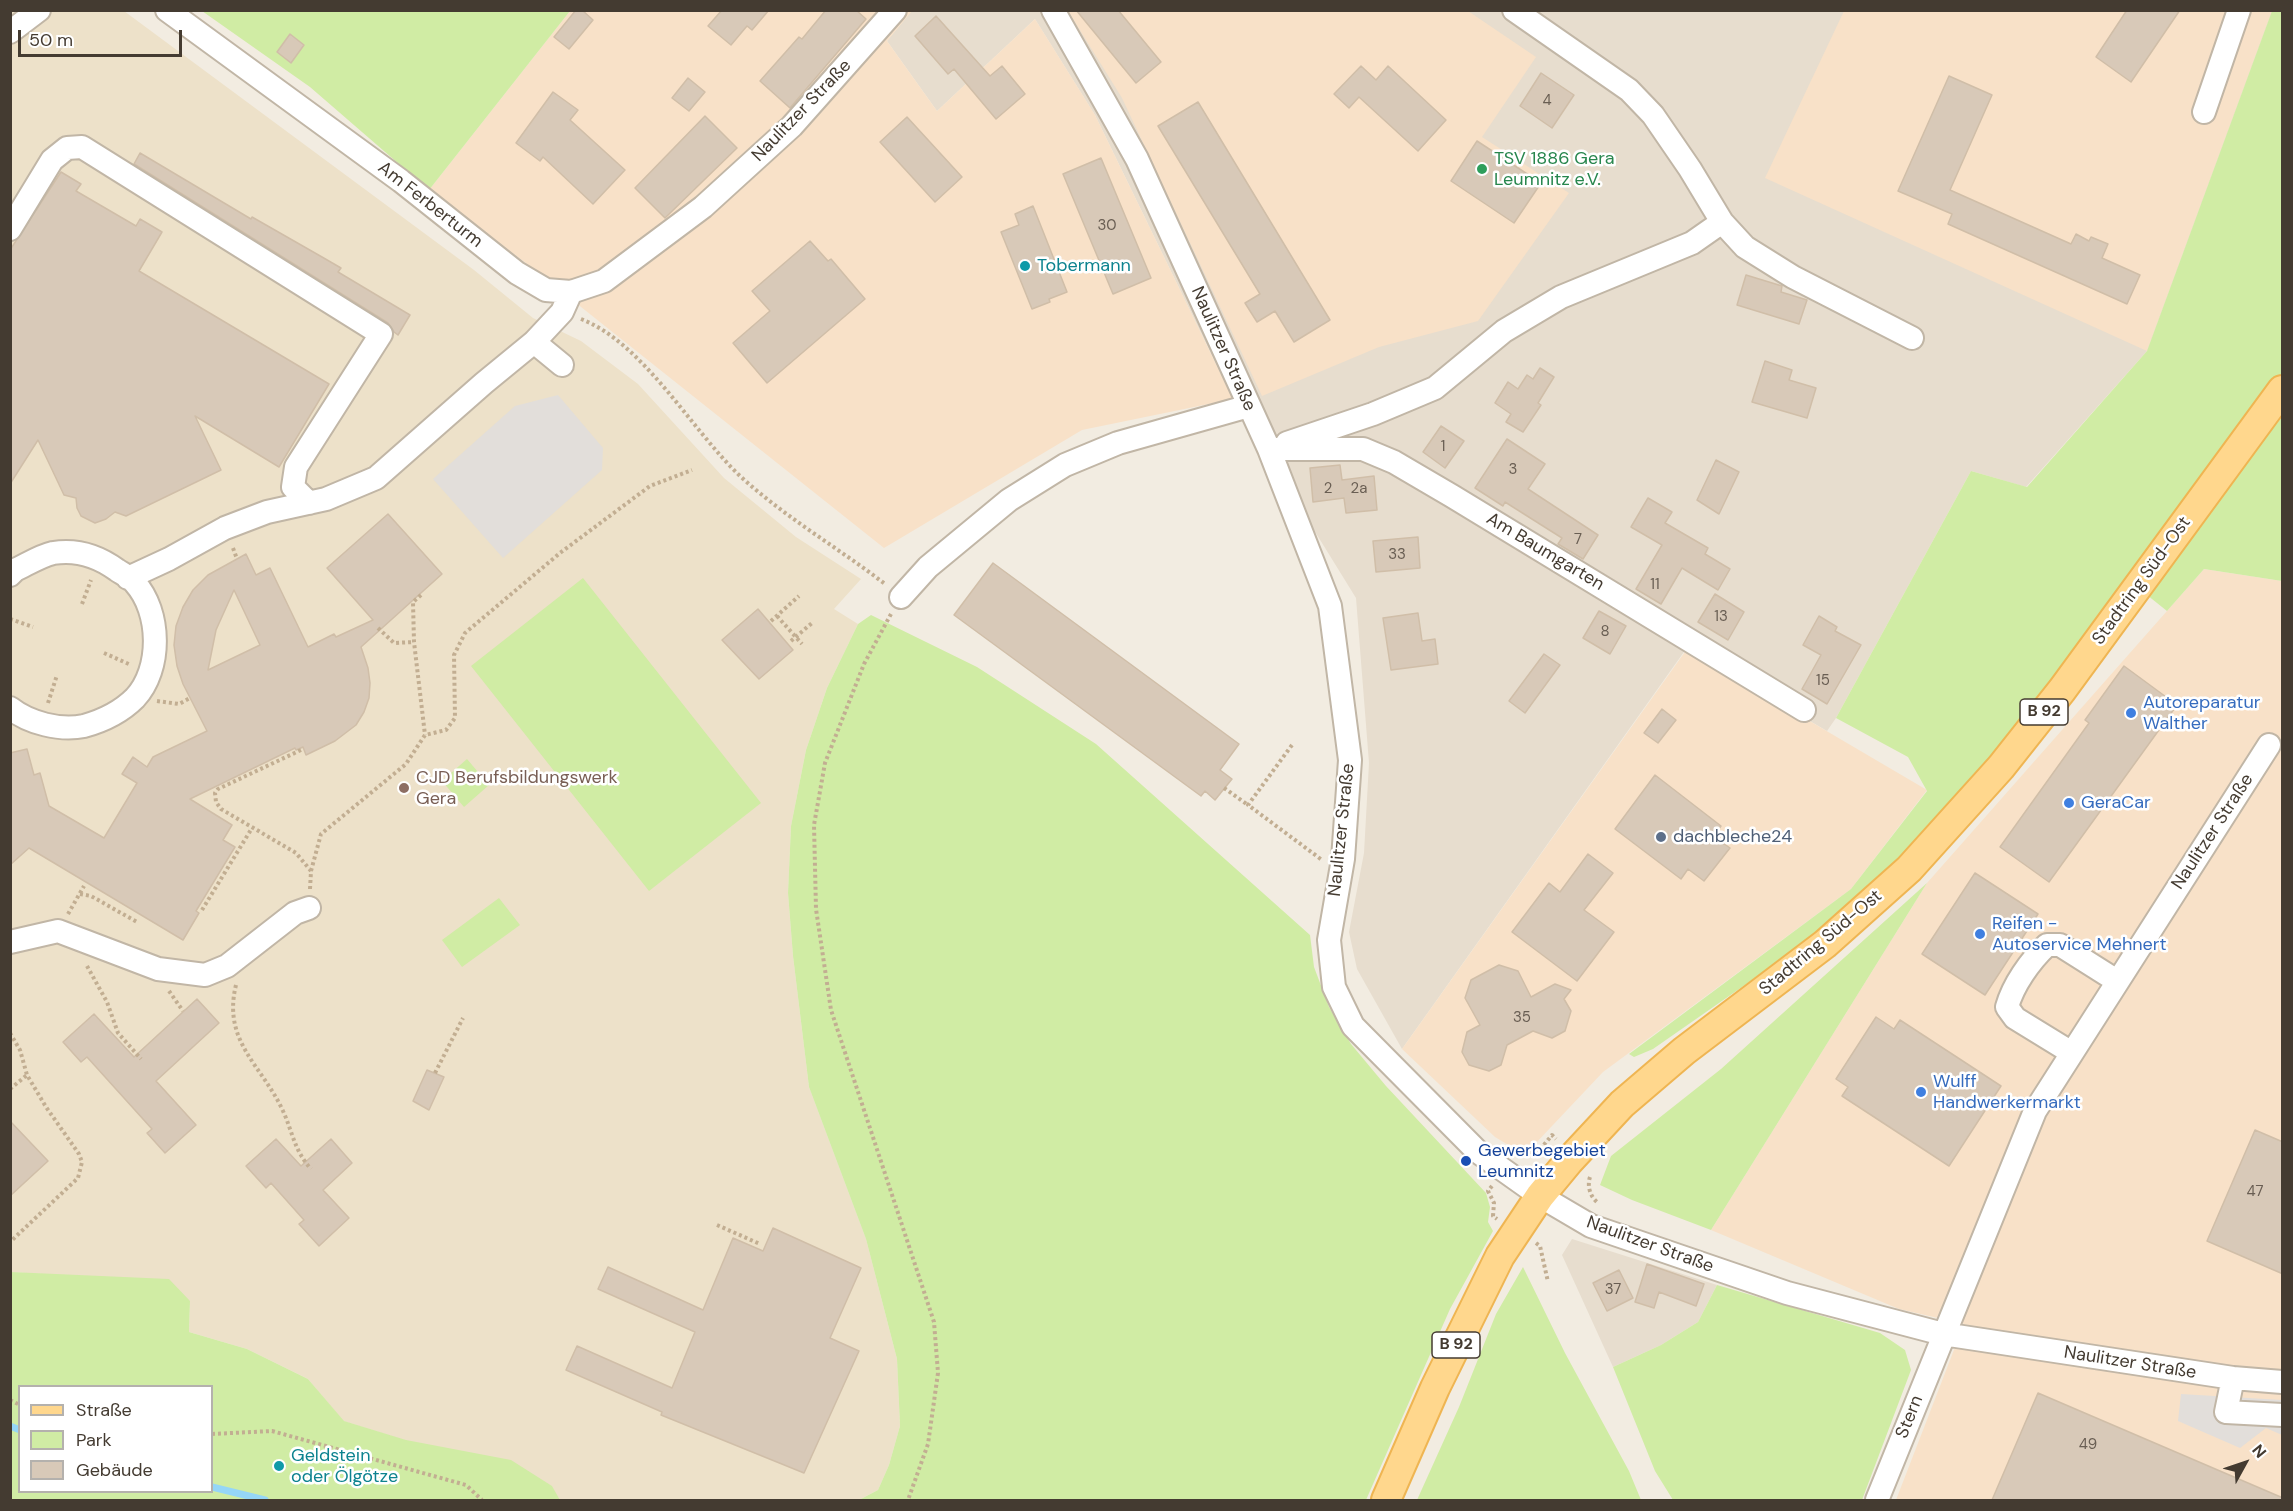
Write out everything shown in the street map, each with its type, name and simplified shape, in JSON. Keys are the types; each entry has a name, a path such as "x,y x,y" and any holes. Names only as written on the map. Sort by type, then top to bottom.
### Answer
{"main road":[{"name":"Stadtring Süd-Ost","path":"1386,1500 1435,1388 1500,1256 1540,1196 1622,1104 1684,1051 1825,944 1910,868 2001,767 2062,690 2282,391"}],"street":[{"path":"10,32 39,10"},
{"name":"Am Ferberturm","path":"167,10 400,181 517,273 546,290 571,292 604,281 703,207"},
{"name":"Naulitzer Straße","path":"703,207 792,126 895,10"},
{"name":"Naulitzer Straße","path":"1053,10 1137,159 1269,449 1330,606 1350,760 1341,873 1329,940 1334,987 1353,1026 1478,1152 1540,1196 1591,1226 1787,1293 1943,1334 2233,1378 2283,1382"},
{"path":"1514,10 1629,90 1653,115 1690,169 1722,222 1745,247 1793,277 1912,338"},
{"path":"2204,112 2239,10"},
{"path":"10,229 52,160 67,148 82,147 381,334 296,467 293,487 309,503"},
{"path":"1269,449 1373,414 1435,388 1504,331 1561,297 1692,243 1722,222"},
{"path":"128,578 225,528 267,512 326,499 376,478 534,342 562,312 571,292"},
{"path":"534,342 562,365"},
{"path":"901,597 928,567 1009,500 1065,465 1118,443 1249,406"},
{"name":"Am Baumgarten","path":"1269,449 1363,449 1394,462 1804,710"},
{"path":"10,575 15,570 52,553 87,554 100,558 135,583 152,611 156,637 149,673 135,697 103,721 73,728 41,724 10,708"},
{"name":"Naulitzer Straße","path":"1943,1334 2035,1111 2269,745"},
{"path":"10,942 58,931 158,969 205,975 226,966 295,913 309,908"},
{"path":"2072,1053 2015,1018 2007,1007 2010,996 2037,954 2047,945 2060,945 2117,981"},
{"name":"Stern","path":"1876,1500 1943,1334"},
{"path":"2233,1378 2226,1412 2283,1415"}],"path":[{"path":"425,735 446,730 455,718 454,655 465,633 561,553 650,486 692,470"},
{"path":"309,908 311,871 321,834 406,764 425,735 414,642 413,602 421,595"},
{"path":"771,621 799,596"},
{"path":"901,597 864,664 825,764 814,825 816,909 831,1010 934,1322 938,1373 929,1434 908,1500"},
{"path":"777,616 802,644"},
{"path":"10,619 33,627"},
{"path":"790,641 812,623"},
{"path":"378,628 394,643 414,642"},
{"path":"104,653 149,673"},
{"path":"41,724 57,675"},
{"path":"135,697 179,704 190,698"},
{"path":"1248,805 1292,745"},
{"path":"301,750 218,789 215,794 216,802 221,809 296,853 311,871"},
{"path":"1224,788 1341,873"},
{"path":"202,910 252,828"},
{"path":"58,931 84,886"},
{"path":"80,894 91,896 137,922"},
{"path":"245,953 232,1001 237,1038 282,1109 299,1156 311,1168"},
{"path":"82,960 107,1002 118,1033 141,1059"},
{"path":"435,1073 463,1018"},
{"path":"10,1034 20,1050 27,1075 82,1162 78,1178 10,1242"},
{"path":"10,1089 27,1075"},
{"path":"717,1225 760,1244"},
{"path":"213,1434 272,1431 466,1485 482,1500"}],"shaded area":[{"path":"912,10 2272,11 2147,351 2026,487 1971,471 1827,731 1686,649 1402,1049 1357,969 1349,932 1364,853 1369,763 1356,598 1233,399 1095,115 1035,19 937,111 887,41"},
{"name":"CJD Berufsbildungswerk Gera","path":"11,11 124,11 474,270 533,318 581,341 638,384 724,478 796,537 861,579 834,609 858,624 827,688 806,750 791,826 788,893 793,956 809,1087 866,1239 897,1359 900,1426 889,1465 878,1490 859,1500 560,1500 551,1486 343,1421 308,1379 247,1349 189,1332 190,1301 103,1278 11,1272"},
{"path":"570,11 912,11 887,41 937,111 1035,19 1095,115 1233,399 1082,430 884,548 527,264 429,190"},
{"path":"1068,11 1468,11 1536,57 1482,137 1569,193 1478,321 1379,347 1262,396 1122,98"},
{"path":"1844,11 2272,11 2147,351 1765,178"},
{"path":"558,395 603,448 602,470 503,558 433,479 515,406"},
{"path":"2204,569 2282,581 2282,1500 1896,1500 1964,1324 1899,1309 1711,1230 1927,883"},
{"path":"1687,649 1927,790 1851,889 1603,1072 1535,1144 1525,1149 1510,1146 1495,1137 1402,1049"},
{"path":"1572,1239 1717,1285 1698,1322 1661,1345 1613,1367 1562,1255"},
{"path":"2181,1394 2282,1400 2282,1435 2266,1428 2240,1448 2178,1421"}],"green space":[{"path":"202,11 570,11 429,190 310,87"},
{"path":"2272,11 2282,11 2282,374 2034,712 1867,894 1752,980 1653,1049 1634,1057 1629,1054 1851,889 1927,791 1908,757 1836,718 1971,471 2027,487 2147,351"},
{"path":"2282,417 2282,581 2204,569 2167,611 2147,595 2224,489"},
{"path":"583,578 761,803 649,891 471,666"},
{"path":"871,615 977,667 1096,744 1310,935 1314,967 1329,1007 1351,1044 1386,1086 1486,1193 1490,1207 1488,1222 1493,1231 1450,1309 1366,1500 859,1500 878,1490 889,1465 900,1426 897,1359 866,1239 809,1087 793,956 788,893 791,826 806,750 827,688 858,624"},
{"path":"467,759 489,785 464,807 442,781"},
{"path":"1927,883 1711,1230 1632,1200 1600,1185 1611,1156 1721,1069"},
{"path":"499,898 520,925 462,967 442,940"},
{"path":"1523,1267 1565,1353 1629,1471 1641,1500 1417,1500 1459,1407 1496,1314"},
{"path":"11,1272 169,1279 190,1301 189,1332 247,1349 308,1379 344,1421 406,1440 511,1460 552,1486 560,1500 11,1500"},
{"path":"1717,1285 1880,1333 1905,1350 1911,1370 1862,1500 1673,1500 1655,1471 1613,1367 1661,1345 1698,1322"}],"building":[{"path":"576,10 582,10 593,20 569,49 554,37"},
{"path":"722,10 769,10 752,30 747,26 731,45 708,26"},
{"path":"826,10 856,10 866,19 790,108 760,81 799,37 802,39"},
{"path":"1076,10 1118,10 1161,62 1136,83"},
{"path":"2127,10 2180,10 2131,82 2096,57"},
{"path":"936,16 990,76 1002,66 1025,94 996,119 954,69 948,74 915,36"},
{"path":"290,34 304,45 291,63 277,52"},
{"path":"1361,66 1376,80 1388,66 1446,120 1418,151 1359,97 1349,108 1334,94"},
{"path":"1541,73 1574,95 1552,128 1520,106"},
{"path":"1949,76 1992,95 1950,190 2071,244 2076,234 2089,241 2091,237 2108,244 2102,258 2140,275 2127,304 1948,224 1952,214 1898,191"},
{"path":"688,78 705,92 689,111 672,98"},
{"path":"553,92 578,110 570,120 625,170 593,204 543,157 540,161 516,143"},
{"path":"1198,102 1330,320 1294,342 1275,311 1257,322 1245,303 1260,294 1158,126"},
{"path":"705,116 737,148 665,218 635,188"},
{"path":"907,117 962,177 935,202 880,142"},
{"path":"1477,141 1541,183 1514,223 1451,181"},
{"path":"140,153 251,219 252,217 341,268 338,272 410,315 398,335 388,323 134,164"},
{"path":"1101,158 1151,278 1113,294 1063,174"},
{"path":"61,172 81,184 76,191 136,226 140,219 162,232 139,271 329,384 279,467 195,416 221,470 126,516 115,512 95,523 81,516 76,498 64,495 38,440 10,484 10,250"},
{"path":"1033,206 1067,292 1032,309 1001,232 1019,225 1015,214"},
{"path":"810,241 828,261 831,259 865,299 767,383 733,343 770,311 752,291"},
{"path":"1746,275 1782,286 1781,292 1807,300 1799,324 1737,305"},
{"path":"1765,361 1792,370 1789,380 1816,388 1807,418 1752,402"},
{"path":"1540,368 1554,377 1538,403 1541,405 1523,432 1506,422 1511,414 1495,403 1508,382 1518,389 1527,375 1533,379"},
{"path":"1441,426 1464,441 1445,468 1423,452"},
{"path":"1507,439 1545,464 1528,489 1598,535 1583,559 1558,544 1562,538 1505,502 1503,506 1475,488"},
{"path":"1716,460 1739,472 1719,514 1697,500"},
{"path":"1340,465 1342,480 1374,476 1377,510 1346,513 1344,498 1313,502 1310,468"},
{"path":"1648,498 1672,512 1665,523 1708,548 1705,554 1730,569 1718,590 1682,568 1661,604 1636,589 1662,545 1631,527"},
{"path":"388,514 442,574 361,647 370,683 369,698 356,725 335,741 306,755 303,747 296,750 295,748 190,799 232,825 223,840 235,847 196,911 199,913 183,940 29,848 10,865 10,753 27,749 34,775 40,773 49,806 104,838 137,783 122,774 133,757 147,767 153,757 207,731 183,684 174,645 176,626 193,590 208,575 246,554 256,575 270,568 308,647 334,634 336,637 373,620 327,568","holes":["234,590 260,645 208,670 216,630"]},
{"path":"1418,537 1420,568 1376,572 1373,541"},
{"path":"993,563 1239,744 1220,770 1232,779 1215,800 1205,791 1201,796 954,615"},
{"path":"1715,594 1744,612 1728,640 1698,622"},
{"path":"758,609 793,650 759,679 722,640"},
{"path":"1599,611 1626,626 1610,654 1583,638"},
{"path":"1418,613 1422,641 1435,639 1438,664 1391,670 1383,618"},
{"path":"1819,616 1837,627 1835,631 1861,645 1827,704 1802,689 1821,655 1803,645"},
{"path":"1544,654 1560,665 1525,713 1509,701"},
{"name":"GeraCar","path":"2124,666 2177,705 2049,882 2000,847 2089,723 2085,720"},
{"path":"1662,709 1676,720 1658,743 1644,733"},
{"path":"1655,775 1721,826 1713,836 1730,848 1704,881 1688,869 1681,879 1615,829"},
{"path":"1588,854 1613,873 1584,910 1614,932 1577,981 1512,932 1549,883 1560,892"},
{"name":"Reifen - Autoservice Mehnert","path":"1975,873 2038,914 1985,995 1922,954"},
{"path":"1499,965 1518,971 1531,997 1555,984 1571,990 1564,999 1571,1011 1565,1031 1552,1038 1533,1031 1507,1045 1501,1065 1489,1071 1469,1065 1462,1052 1467,1032 1480,1025 1465,998 1471,980"},
{"path":"197,999 219,1023 156,1081 196,1125 165,1153 147,1133 152,1129 87,1057 81,1062 63,1042 94,1014 134,1057"},
{"name":"Wulff Handwerkermarkt","path":"1876,1017 1894,1029 1900,1020 2001,1086 1949,1166 1842,1096 1848,1087 1836,1079"},
{"path":"427,1070 444,1077 429,1110 413,1101"},
{"path":"10,1121 48,1161 10,1196"},
{"path":"2255,1130 2283,1142 2283,1274 2207,1241"},
{"path":"276,1139 301,1166 331,1139 352,1163 323,1190 349,1218 319,1246 299,1224 304,1220 271,1183 266,1188 246,1166"},
{"path":"773,1228 861,1268 830,1338 859,1351 804,1473 661,1415 662,1412 566,1370 577,1346 672,1388 695,1332 598,1289 608,1267 703,1310 733,1238 763,1251"},
{"path":"1647,1264 1704,1284 1696,1306 1659,1292 1654,1308 1635,1302"},
{"path":"1619,1270 1633,1298 1607,1311 1593,1283"},
{"path":"2038,1393 2283,1498 2283,1500 1992,1500"}],"waterway":[{"path":"10,1426 18,1429"},
{"path":"213,1487 265,1500"}],"place":[{"name":"TSV 1886 Gera Leumnitz e.V.","path":"1482,169"},
{"name":"Tobermann","path":"1025,266"},
{"name":"Autoreparatur Walther","path":"2131,713"},
{"name":"CJD Berufsbildungswerk Gera","path":"404,788"},
{"name":"GeraCar","path":"2069,803"},
{"name":"dachbleche24","path":"1661,837"},
{"name":"Reifen - Autoservice Mehnert","path":"1980,934"},
{"name":"Wulff Handwerkermarkt","path":"1921,1092"},
{"name":"Gewerbegebiet Leumnitz","path":"1466,1161"},
{"name":"Geldstein oder Ölgötze","path":"279,1466"}]}
